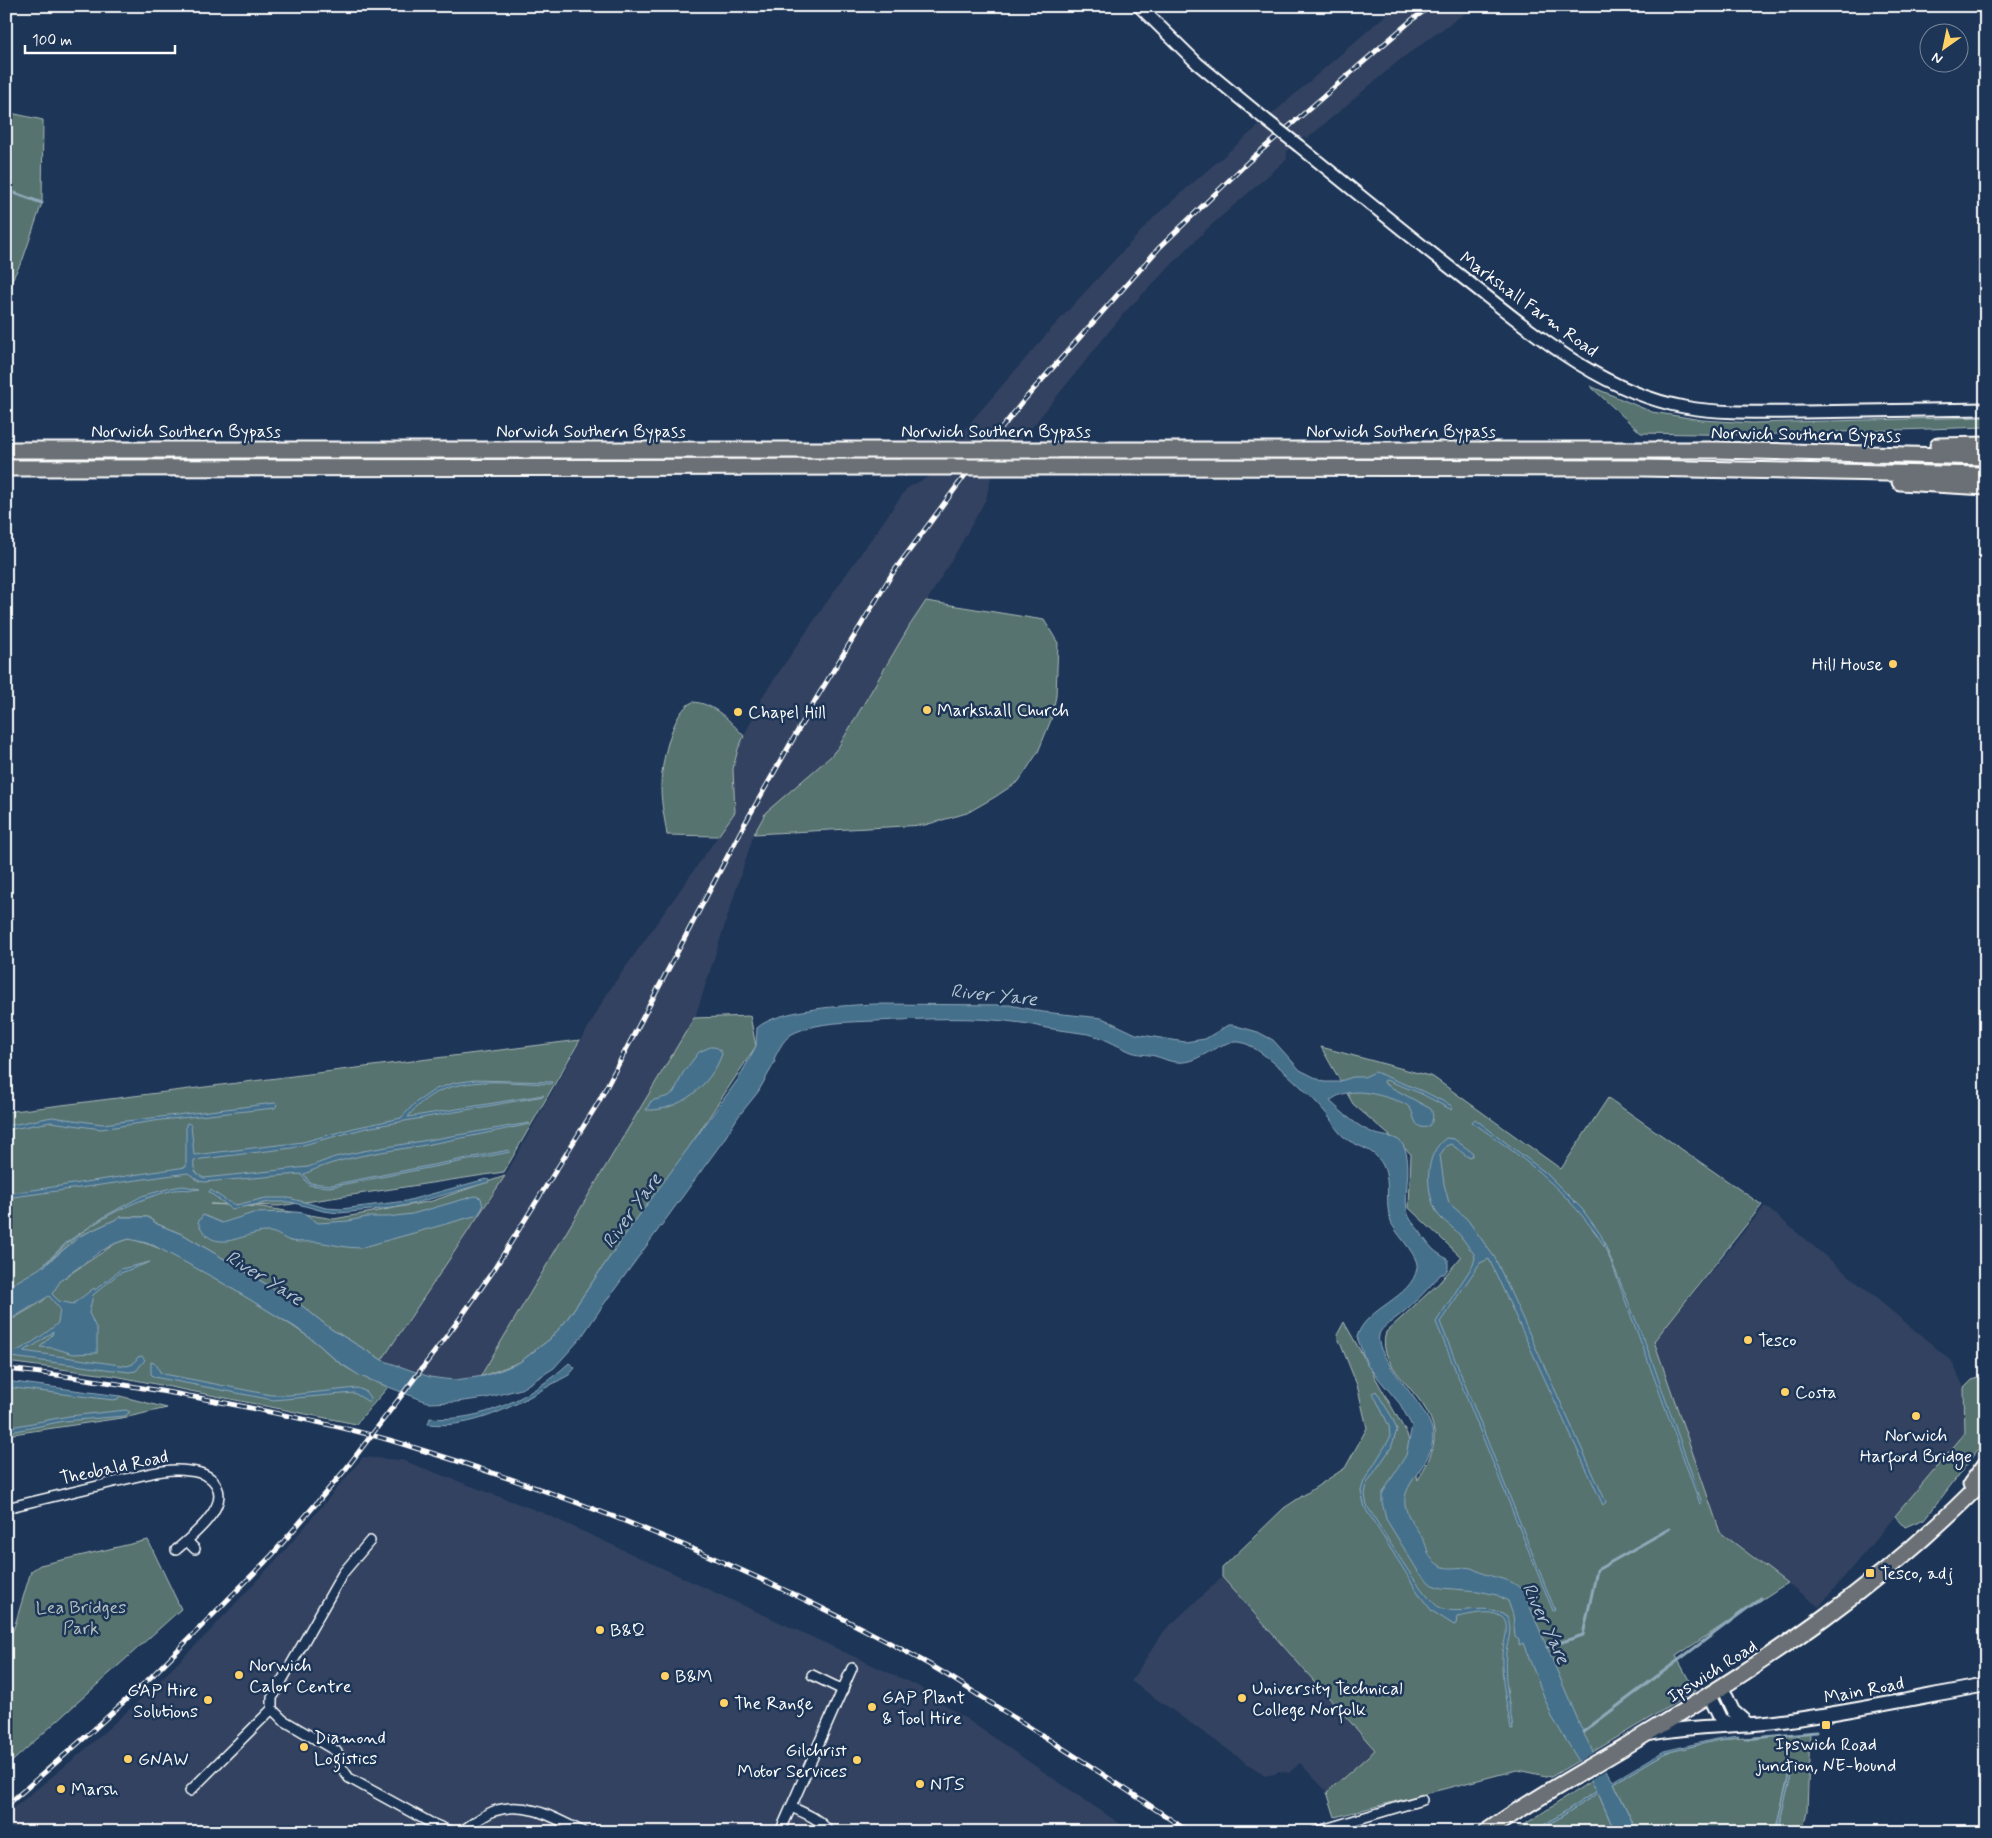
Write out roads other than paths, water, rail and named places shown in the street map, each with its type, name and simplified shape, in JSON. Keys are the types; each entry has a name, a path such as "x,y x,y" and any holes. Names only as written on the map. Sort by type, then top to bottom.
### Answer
{"highway":[{"path":"1717,450 1986,445"},
{"name":"Norwich Southern Bypass","path":"6,450 1717,450 1986,457"},
{"name":"Norwich Southern Bypass","path":"6,468 1643,468 1986,475"},
{"path":"1643,468 1986,487"},
{"name":"Ipswich Road","path":"1943,1521 1986,1464"},
{"name":"Ipswich Road","path":"1486,1832 1716,1691 1826,1618 1943,1521 1986,1478"}],"main road":[{"name":"Main Road","path":"1644,1735 1670,1730 1748,1724 1855,1711 1986,1685"},
{"path":"1716,1691 1733,1711 1748,1724"},
{"path":"1716,1691 1721,1720 1727,1724 1735,1725"}],"street":[{"name":"Markshall Farm Road","path":"1139,6 1226,89 1398,226 1546,341 1596,374 1620,387 1642,396 1683,407 1720,411 1986,409"},
{"name":"Theobald Road","path":"6,1508 156,1472 188,1470 204,1474 213,1479 220,1494 218,1503 210,1516 176,1550"},
{"path":"187,1541 195,1549"},
{"path":"370,1541 338,1581 272,1698 272,1709 283,1720 336,1750 341,1757 340,1765 349,1778 431,1823 452,1832"},
{"path":"780,1832 852,1668"},
{"path":"812,1676 842,1690"},
{"path":"190,1791 272,1709"},
{"path":"1315,1832 1422,1800"},
{"path":"460,1832 492,1812 519,1807 537,1811 580,1831"},
{"path":"791,1807 812,1816 825,1826 829,1832"}],"waterway":[{"path":"6,190 42,203"},
{"name":"River Yare","path":"1547,1647 1583,1635 1597,1570 1669,1529"},
{"path":"1583,1732 1761,1598"},
{"path":"1745,1739 1816,1732"}],"railway":[{"path":"6,1806 152,1676 272,1555 345,1470 461,1317 493,1271 598,1103 744,825 816,699 892,574 977,459 1025,399 1159,248 1249,161 1413,19 1431,6"},
{"path":"6,1369 93,1380 179,1394 314,1421 393,1441 461,1462 597,1510 730,1565 795,1595 923,1661 1068,1752 1189,1832"}],"place":[{"name":"Hill House","path":"1893,664"},
{"name":"Markshall Church","path":"927,710"},
{"name":"Chapel Hill","path":"738,712"},
{"name":"Tesco","path":"1748,1340"},
{"name":"Costa","path":"1785,1392"},
{"name":"Norwich Harford Bridge","path":"1916,1416"},
{"name":"Tesco, adj","path":"1870,1573"},
{"name":"B&Q","path":"600,1630"},
{"name":"Norwich Calor Centre","path":"239,1675"},
{"name":"B&M","path":"665,1676"},
{"name":"University Technical College Norfolk","path":"1242,1698"},
{"name":"GAP Hire Solutions","path":"208,1700"},
{"name":"The Range","path":"724,1703"},
{"name":"GAP Plant & Tool Hire","path":"872,1707"},
{"name":"Ipswich Road junction, NE-bound","path":"1826,1725"},
{"name":"Diamond Logistics","path":"304,1747"},
{"name":"GNAW","path":"128,1759"},
{"name":"Gilchrist Motor Services","path":"857,1760"},
{"name":"NTS","path":"920,1784"},
{"name":"Marsh","path":"61,1789"}],"park label":[{"name":"Lea Bridges Park","path":"81,1617"}]}
